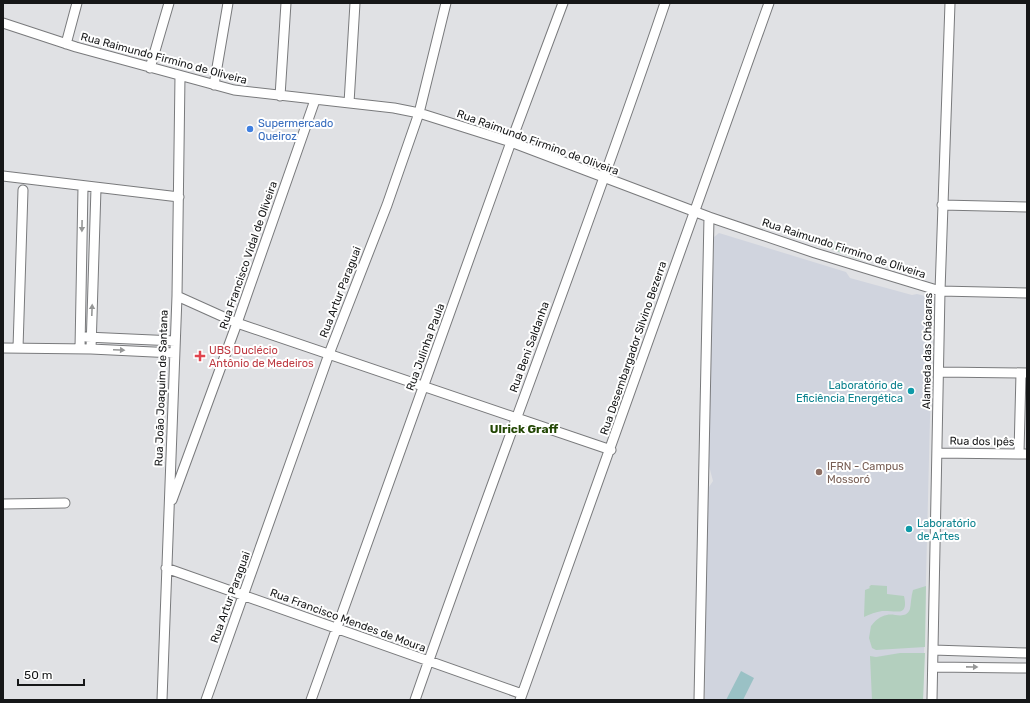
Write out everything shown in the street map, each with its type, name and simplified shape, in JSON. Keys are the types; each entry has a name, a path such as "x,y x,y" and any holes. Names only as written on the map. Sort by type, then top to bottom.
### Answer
{"street":[{"path":"66,44 76,3"},
{"path":"150,68 169,3"},
{"path":"214,85 228,3"},
{"path":"280,96 286,3"},
{"path":"349,103 355,3"},
{"name":"Rua Artur Paraguai","path":"206,700 329,354 387,205 419,113 446,3"},
{"name":"Rua Julinha Paula","path":"311,700 511,142 563,3"},
{"name":"Rua Beni Saldanha","path":"415,700 464,558 619,140 665,3"},
{"name":"Rua Desembargador Silvino Bezerra","path":"521,697 611,450 693,211 769,3"},
{"name":"Alameda das Chácaras","path":"932,700 942,205 950,3"},
{"name":"Rua Raimundo Firmino de Oliveira","path":"3,23 66,44 234,90 349,103 419,113 511,142 709,217 815,253 940,290 1027,293"},
{"name":"Rua João Joaquim de Santana","path":"162,700 175,341 179,197 180,76"},
{"name":"Rua Francisco Vidal de Oliveira","path":"169,507 237,323 314,100"},
{"path":"3,176 83,187 179,197"},
{"path":"80,348 83,187"},
{"path":"91,349 96,188"},
{"path":"18,348 23,190"},
{"path":"942,205 1027,207"},
{"path":"699,700 709,217"},
{"path":"176,296 237,323 424,385 611,450"},
{"path":"80,337 175,341"},
{"path":"3,348 80,348 174,353"},
{"path":"939,372 1024,373 1023,454"},
{"name":"Rua dos Ipês","path":"937,453 1023,454"},
{"path":"3,504 64,502"},
{"name":"Rua Francisco Mendes de Moura","path":"166,568 429,661 521,697"},
{"path":"933,650 1027,653"},
{"path":"933,666 1027,668"}],"shaded area":[{"name":"IFRN - Campus Mossoró","path":"719,233 846,272 850,278 912,295 917,294 933,298 923,700 705,700 707,490 713,481 708,462 714,237"}],"green space":[{"path":"827,238 859,251 861,258 860,260 823,246 822,239"},
{"path":"871,585 887,586 887,594 904,596 905,603 903,610 896,612 882,611 864,617 865,590 870,588 869,587"},
{"path":"926,586 925,647 876,650 872,648 869,638 871,626 882,616 906,614 910,609 913,590"},
{"path":"900,653 925,653 923,700 872,700 870,656 876,657"}],"water":[{"path":"741,671 754,678 743,700 726,700"}],"place":[{"name":"Supermercado Queiroz","path":"250,129"},
{"name":"UBS Duclécio Antônio de Medeiros","path":"200,356"},
{"name":"Laboratório de Eficiência Energética","path":"911,391"},
{"name":"IFRN - Campus Mossoró","path":"819,472"},
{"name":"Laboratório de Artes","path":"909,529"}],"district":[{"name":"Ulrick Graff","path":"524,429"}]}
